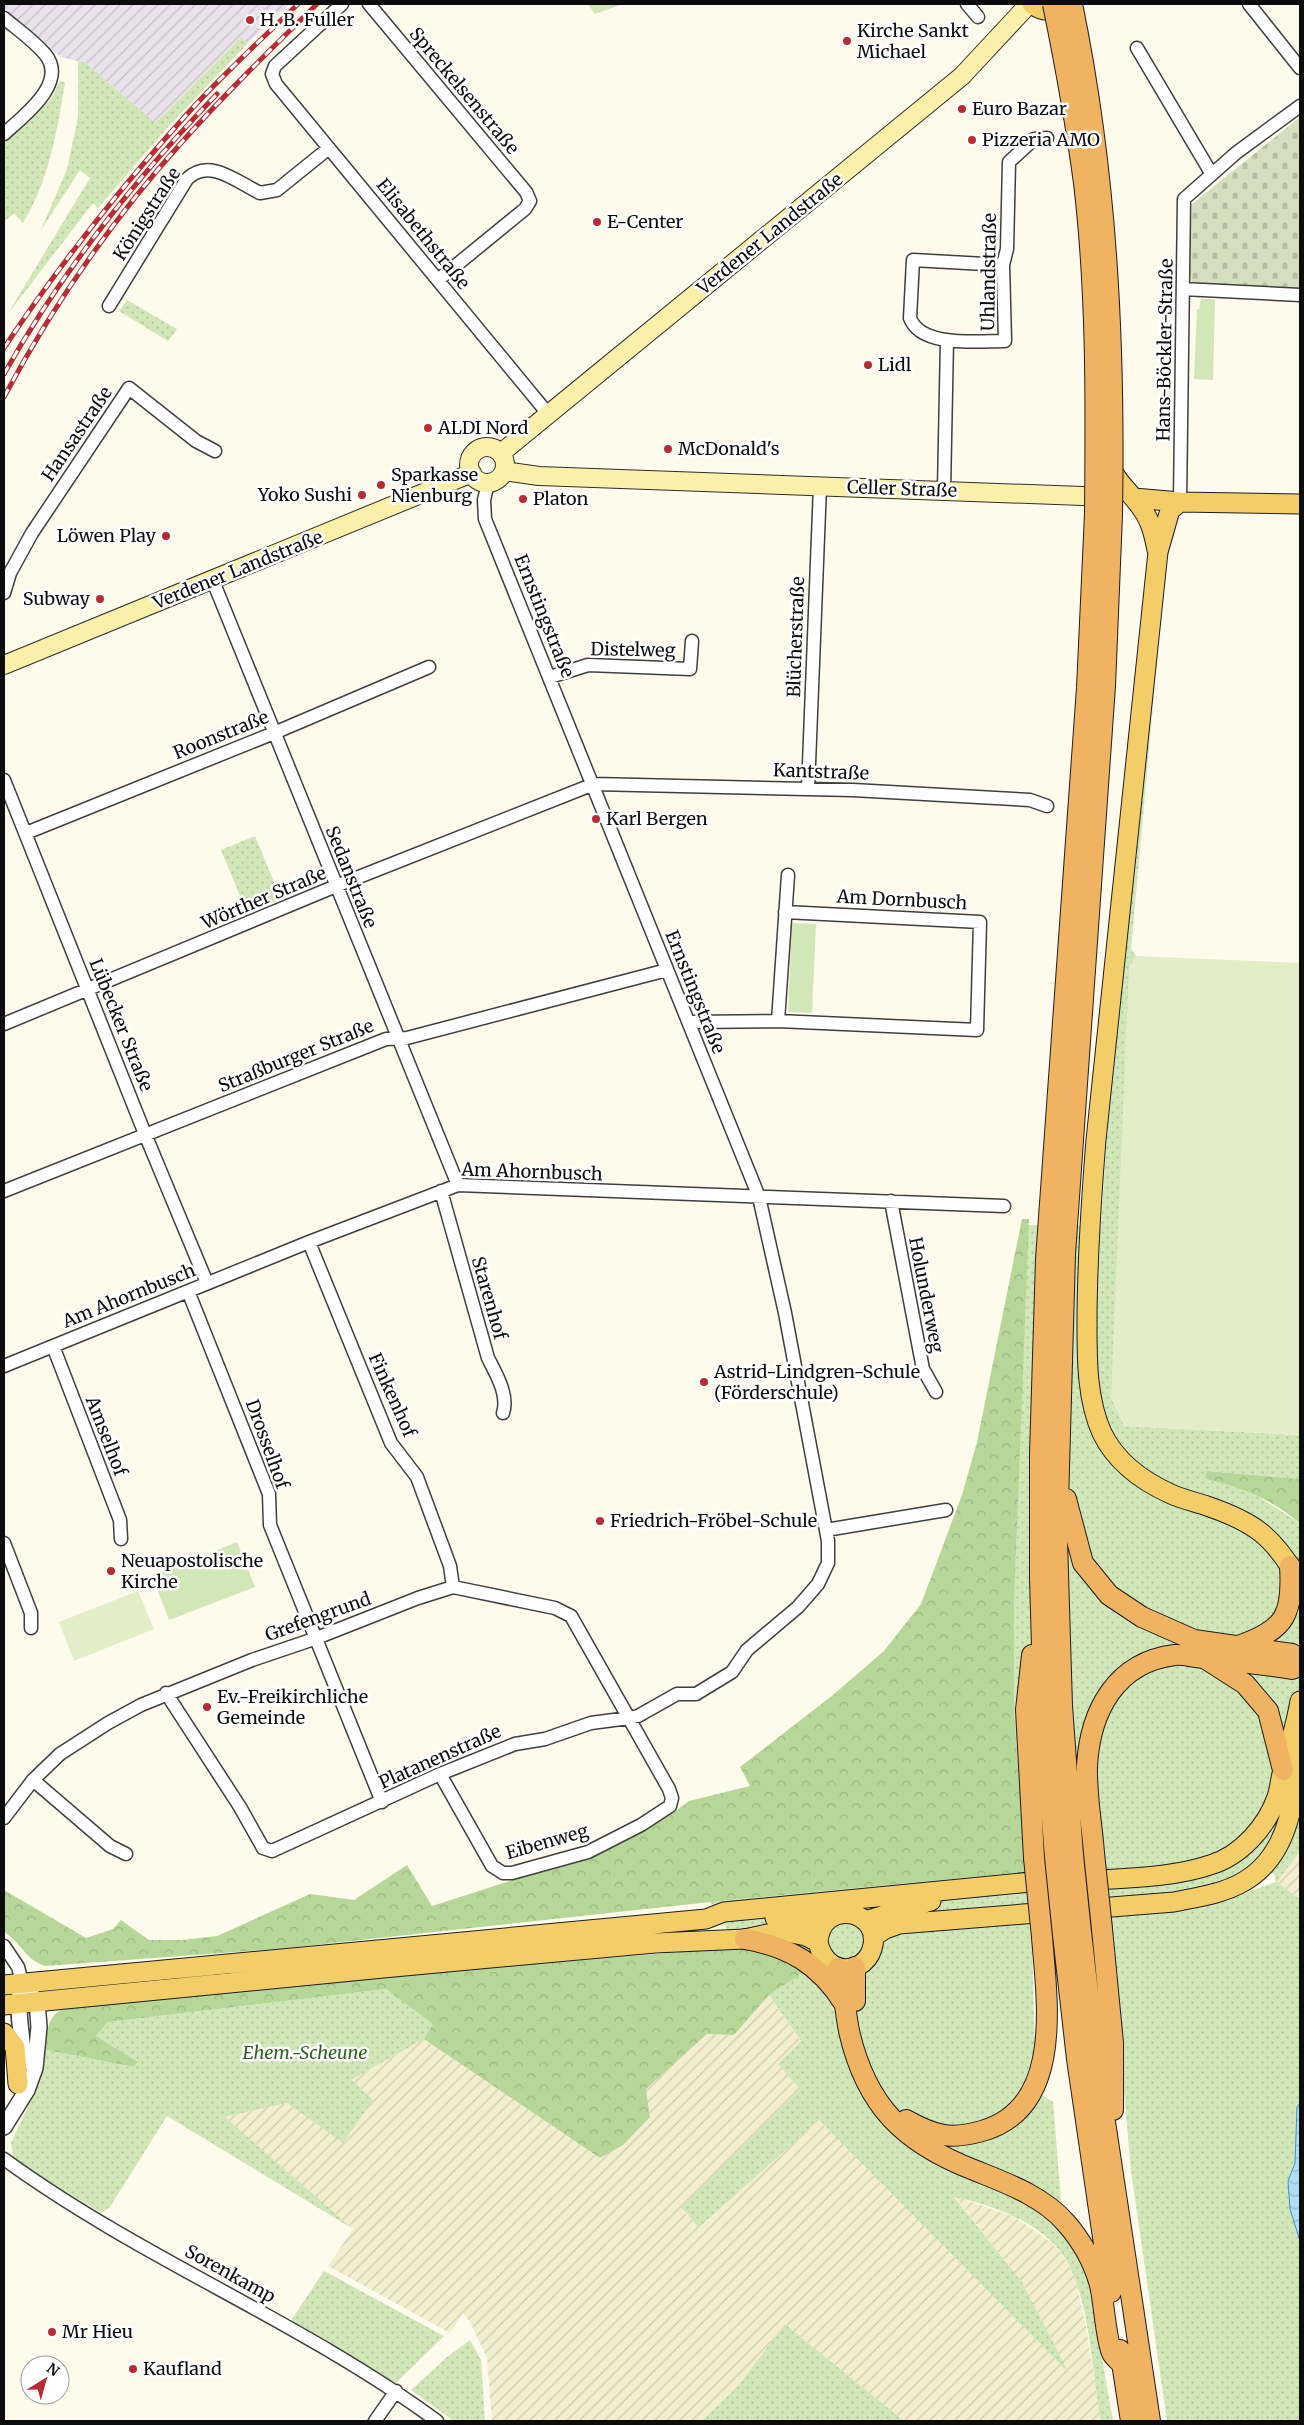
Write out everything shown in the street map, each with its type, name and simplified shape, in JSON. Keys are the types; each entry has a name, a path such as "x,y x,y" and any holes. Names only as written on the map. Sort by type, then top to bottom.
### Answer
{"highway":[{"path":"1064,5 1074,116 1084,184 1089,242 1104,515 1105,686 1066,1232 1059,1467 1059,1629 1064,1856"},
{"path":"1104,515 1087,688 1046,1259 1040,1454 1040,1578 1044,1717 1064,1856 1095,2186 1131,2421"},
{"path":"1059,1467 1082,1563 1109,1595 1142,1617 1194,1640 1292,1654 1300,1659"},
{"path":"1236,1646 1265,1636 1279,1625 1287,1609 1295,1575"},
{"path":"847,1967 854,1988 856,2025 865,2063 882,2094 906,2120 932,2134 960,2137 998,2126 1024,2105 1036,2085 1043,2062 1048,2006 1034,1858 1026,1710 1040,1578"},
{"path":"1114,2189 1112,2043 1087,1766 1098,1714 1106,1696 1118,1680 1145,1662 1176,1655 1229,1659 1292,1669 1300,1666"},
{"path":"1206,1658 1245,1684 1268,1711 1283,1770"},
{"path":"1072,1934 1150,2421"},
{"path":"745,1938 783,1948 802,1958 822,1975 847,2008"},
{"path":"847,1967 849,2029 858,2064 875,2099 899,2128 925,2147 1041,2202 1065,2222 1087,2252 1100,2284 1112,2353 1122,2364"}],"main road":[{"path":"1030,4 1044,10 1064,5 1087,136 1093,190 1102,318 1104,431 1112,473 1134,498 1150,522 1158,552"},
{"name":"Verdener Landstraße","path":"502,462 549,415 962,76 1030,4"},
{"path":"493,448 502,462 498,479 488,483 478,480 472,474 470,463 474,453 479,449 493,448"},
{"name":"Celler Straße","path":"502,462 539,476 944,490 1134,498 1180,502 1300,504"},
{"name":"Verdener Landstraße","path":"4,664 213,581 472,474"},
{"path":"1180,502 1170,510 1158,552 1096,1140 1089,1229 1087,1290 1087,1351 1092,1399 1102,1432 1114,1453 1135,1474 1174,1496 1242,1519 1271,1540 1295,1575"},
{"path":"869,1929 929,1902 1049,1887 1064,1883 1189,1870 1212,1865 1231,1855 1252,1838 1267,1820 1277,1796 1295,1733 1300,1701"},
{"path":"869,1929 871,1952 862,1964 847,1967 824,1958 818,1942 821,1927 826,1920 841,1913 850,1913 869,1929 885,1929 899,1924 1174,1902 1211,1895 1244,1882 1259,1870 1273,1854 1290,1815 1297,1771 1295,1733"},
{"path":"13,1983 706,1919 734,1911 1049,1880 1064,1883"},
{"path":"706,1919 724,1923 789,1916 826,1920"},
{"path":"20,2004 383,1968 655,1943 745,1938 767,1934 792,1933 806,1936 818,1942"},
{"path":"4,2033 15,2047 18,2084"}],"street":[{"name":"Elisabethstraße","path":"342,4 275,66 272,74 276,84 549,415"},
{"name":"Spreckelsenstraße","path":"369,4 526,192 530,201 526,209 438,280"},
{"path":"967,4 978,17"},
{"path":"1249,4 1300,68"},
{"path":"4,18 44,53 50,62 53,73 48,86 38,101 4,134"},
{"path":"1137,48 1211,174 1300,106"},
{"name":"Uhlandstraße","path":"947,340 1005,341 1003,265 1007,249 1009,162 1034,139 1047,138"},
{"name":"Königstraße","path":"110,306 187,179 195,172 203,169 215,171 260,193 268,193 277,190 329,148"},
{"name":"Hans-Böckler-Straße","path":"1180,502 1184,199 1211,174"},
{"path":"944,490 947,340 937,340 913,325 910,318 913,260 1003,265"},
{"path":"1183,289 1300,295"},
{"name":"Hansastraße","path":"4,593 10,573 32,533 129,388 196,440 216,451"},
{"name":"Ernstingstraße","path":"488,483 484,500 485,519 594,784 758,1197 785,1313 826,1530 828,1563 818,1584 798,1607 748,1650 732,1672 696,1694 677,1694 638,1716 629,1718"},
{"name":"Blücherstraße","path":"808,789 820,486"},
{"name":"Sedanstraße","path":"213,581 458,1185"},
{"name":"Distelweg","path":"550,678 588,665 690,668 692,641"},
{"name":"Roonstraße","path":"26,832 274,733 429,668"},
{"name":"Lübecker Straße","path":"4,780 145,1134 207,1282"},
{"name":"Kantstraße","path":"594,784 808,789 1030,800 1047,806"},
{"name":"Wörther Straße","path":"4,1024 336,886 594,784"},
{"path":"778,1021 788,875"},
{"name":"Am Dornbusch","path":"689,1022 778,1021 976,1030 980,922 784,912"},
{"name":"Straßburger Straße","path":"4,1191 386,1039 407,1038 668,970"},
{"name":"Am Ahornbusch","path":"4,1366 207,1282 458,1185 1004,1206"},
{"name":"Starenhof","path":"441,1190 488,1358 506,1403 503,1413"},
{"name":"Holunderweg","path":"891,1201 923,1369 936,1392"},
{"name":"Finkenhof","path":"309,1242 391,1443 417,1477 450,1566 453,1587"},
{"name":"Drosselhof","path":"188,1291 269,1494 270,1525 314,1640 382,1802"},
{"name":"Amselhof","path":"52,1346 120,1520 121,1539"},
{"path":"826,1530 946,1510"},
{"path":"4,1543 31,1613 31,1628"},
{"path":"453,1587 555,1608 571,1616 629,1718"},
{"name":"Grefengrund","path":"4,1818 33,1780 60,1754 141,1704 252,1660 314,1640 453,1587"},
{"name":"Platanenstraße","path":"166,1693 240,1807 263,1848 272,1851 440,1774 514,1744 545,1740 591,1723 629,1718"},
{"name":"Eibenweg","path":"440,1774 492,1866 497,1870 512,1873 588,1852 641,1825 670,1806 672,1798 669,1789 629,1718"},
{"path":"33,1780 110,1846 126,1854"},
{"path":"4,1946 18,1967 13,1983 20,2004 23,2046 22,2073 7,2122"},
{"path":"7,2122 28,2090 35,2068 39,2027 20,2004"},
{"name":"Sorenkamp","path":"4,2159 112,2229 264,2312 396,2391 437,2421"},
{"path":"374,2421 396,2391"}],"shaded area":[{"name":"H. B. Fuller","path":"4,4 290,4 248,43 241,37 155,123 86,63 61,57 4,9"},
{"path":"1300,1846 1300,1899 1277,1882 1298,1854"},
{"path":"769,1995 801,2042 800,2089 681,2208 700,2228 819,2120 1068,2371 1022,2282 954,2196 1015,2217 1052,2243 1064,2257 1075,2277 1086,2327 1101,2421 904,2421 785,2324 738,2386 702,2421 492,2421 487,2358 470,2322 463,2313 450,2333 328,2266 353,2229 224,2117 287,2103 351,2080 424,2039 600,2158 650,2117 646,2089 707,2034 734,2035"}],"green space":[{"path":"588,4 623,4 595,14"},
{"path":"241,37 248,43 168,127 98,208 93,203 7,315 90,178 80,170 41,230 67,169 78,117 78,61 86,63 155,123"},
{"path":"60,81 65,83 59,119 46,173 23,223 14,213 4,222 4,142 51,99"},
{"path":"1300,117 1300,292 1192,283 1189,268 1192,204"},
{"path":"1201,299 1215,299 1213,380 1194,379 1197,309 1199,309"},
{"path":"127,300 177,329 168,341 119,311"},
{"path":"1152,650 1158,650 1131,949 1136,956 1129,968 1125,1426 1300,1435 1300,1479 1208,1471 1205,1479 1236,1486 1256,1495 1300,1523 1300,1846 1298,1854 1277,1882 1300,1899 1300,2103 1297,2107 1295,2163 1288,2181 1300,2241 1300,2421 1167,2421 1131,2171 1103,1853 1025,1859 1014,1711 1014,1605 1028,1225 1101,1226 1109,1102","holes":["1269,1870 1274,1874 1276,1882 1218,1902"]},
{"path":"255,836 281,899 247,913 221,850"},
{"path":"792,923 816,924 812,1013 788,1012"},
{"path":"1136,956 1300,963 1300,1435 1124,1426 1111,1398 1129,968"},
{"path":"1022,1219 1029,1219 1014,1605 1014,1711 1026,1872 710,1902 278,1949 45,1966 32,1959 4,1932 4,1890 86,1938 113,1929 121,1920 149,1940 182,1940 217,1936 310,1894 354,1900 407,1865 432,1906 600,1852 667,1817 689,1801 750,1786 740,1767 833,1695 884,1651 921,1604 962,1495 977,1442"},
{"path":"1207,1471 1300,1479 1300,1523 1278,1507 1256,1495 1205,1479"},
{"path":"237,1542 255,1587 169,1620 152,1576"},
{"path":"138,1591 154,1629 74,1661 59,1622"},
{"path":"1026,1872 1032,1939 1035,2058 1026,2085 1053,2102 1064,2236 1078,2255 1088,2278 1113,2421 1101,2421 1085,2315 1080,2294 1065,2258 1044,2235 1016,2217 985,2205 954,2197 1022,2282 1069,2373 819,2120 699,2228 681,2207 800,2089 778,2064 801,2041 769,1995 806,1970 739,1947 710,1902"},
{"path":"739,1947 775,1952 807,1970 769,1995 734,2035 707,2034 646,2089 650,2117 623,2145 600,2158 424,2039 433,2024 386,1989 108,2022 96,2036 138,2062 134,2067 46,2050 50,2021 62,2009 403,1975"},
{"name":"Ehem.-Scheune","path":"386,1989 434,2024 424,2039 351,2080 373,2100 343,2143 287,2103 225,2117 353,2229 167,2116 110,2207 101,2213 21,2164 13,2155 11,2143 36,2090 46,2050 134,2067 138,2063 96,2036 108,2022"},
{"path":"324,2271 444,2336 396,2383 290,2322"},
{"path":"785,2324 904,2421 702,2421 738,2386"},
{"path":"470,2340 481,2360 485,2421 454,2421 411,2390 447,2357"}],"water":[{"path":"1300,2103 1300,2241 1290,2209 1288,2181 1295,2163 1297,2107"}],"railway":[{"path":"4,348 69,257 139,169 214,85 298,4"},
{"path":"4,397 63,296 132,202 182,142 265,55 317,4"},
{"path":"4,374 50,299 102,227 157,159 217,94"}],"place":[{"name":"H. B. Fuller","path":"250,20"},
{"name":"Kirche Sankt Michael","path":"847,41"},
{"name":"Euro Bazar","path":"962,109"},
{"name":"Pizzeria AMO","path":"972,140"},
{"name":"E-Center","path":"597,222"},
{"name":"Lidl","path":"868,365"},
{"name":"ALDI Nord","path":"428,428"},
{"name":"McDonald's","path":"668,449"},
{"name":"Sparkasse Nienburg","path":"381,485"},
{"name":"Yoko Sushi","path":"362,495"},
{"name":"Platon","path":"523,499"},
{"name":"Löwen Play","path":"166,536"},
{"name":"Subway","path":"100,599"},
{"name":"Karl Bergen","path":"596,819"},
{"name":"Astrid-Lindgren-Schule (Förderschule)","path":"704,1382"},
{"name":"Friedrich-Fröbel-Schule","path":"600,1521"},
{"name":"Neuapostolische Kirche","path":"111,1571"},
{"name":"Ev.-Freikirchliche Gemeinde","path":"207,1707"},
{"name":"Mr Hieu","path":"52,2332"},
{"name":"Kaufland","path":"133,2369"}]}
